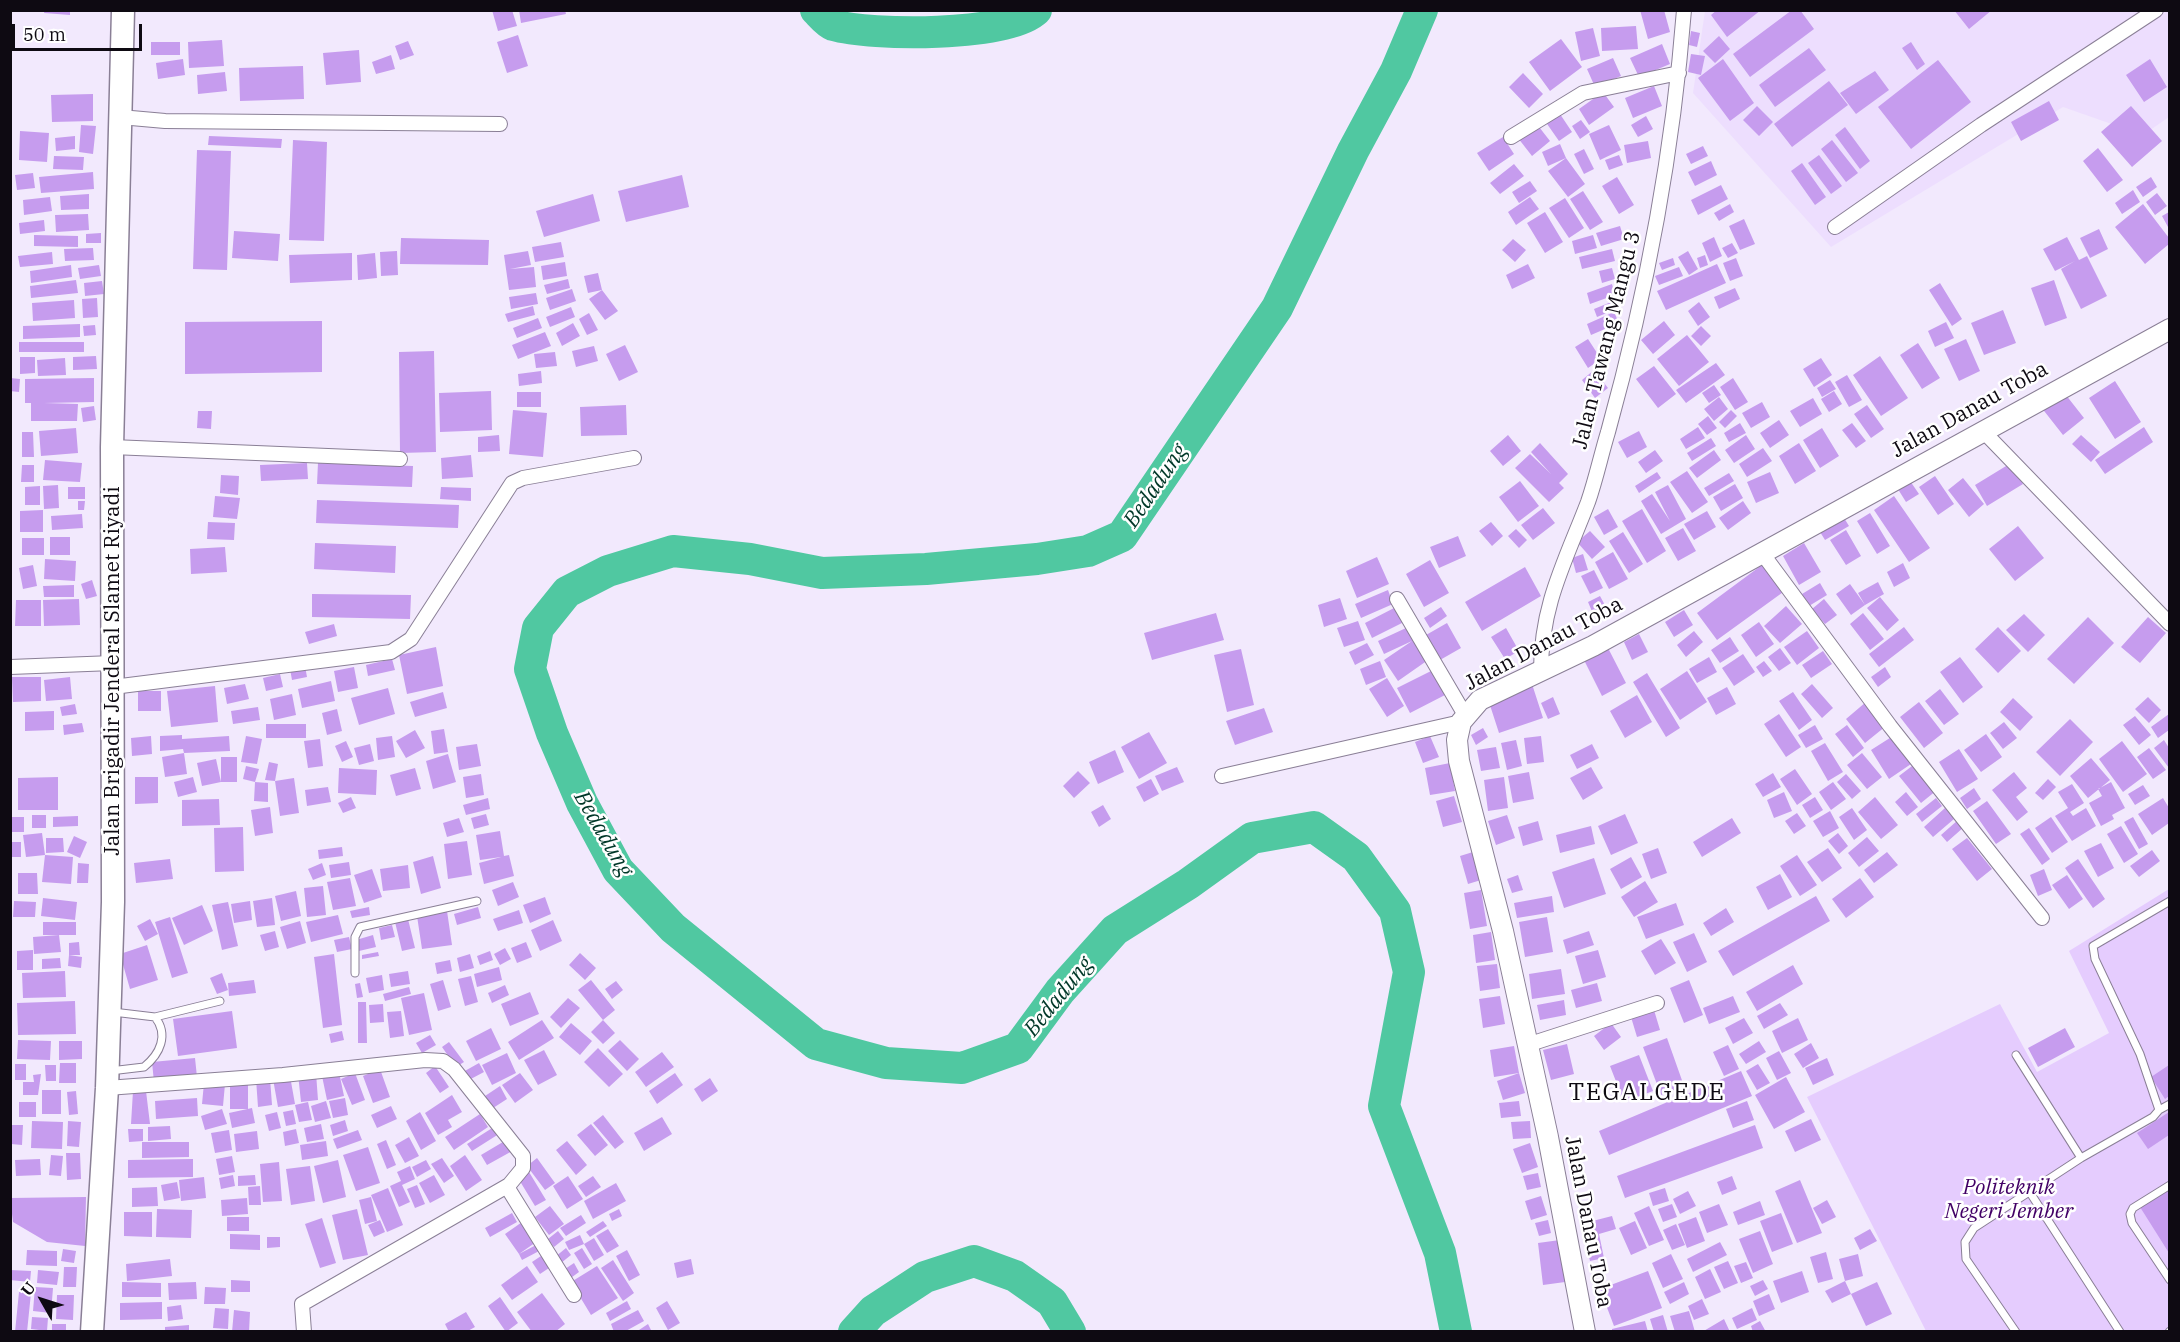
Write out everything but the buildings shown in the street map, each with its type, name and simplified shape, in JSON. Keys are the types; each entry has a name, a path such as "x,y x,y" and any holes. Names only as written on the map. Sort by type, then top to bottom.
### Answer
{"main road":[{"name":"Jalan Brigadir Jenderal Slamet Riyadi","path":"92,1332 107,1080 113,890 112,447 123,10"},
{"name":"Jalan Danau Toba","path":"1585,1332 1503,931 1459,761 1456,740 1463,719 1489,695 1593,646 2169,329"}],"street":[{"name":"Jalan Tawang Mangu 3","path":"1541,671 1541,637 1546,616 1592,488 1613,412 1655,232 1679,73 1684,10"},
{"path":"1835,227 1981,125 2156,10"},
{"path":"1511,137 1583,93 1679,73"},
{"path":"120,117 165,121 500,124"},
{"path":"1982,430 2169,624"},
{"path":"112,447 400,459"},
{"path":"113,687 391,652 411,639 512,483 523,478 634,458"},
{"path":"1762,553 1890,726 2042,918"},
{"path":"1222,777 1463,719 1397,599"},
{"path":"10,667 113,663"},
{"path":"1527,1046 1657,1003"},
{"path":"107,1080 283,1075 425,1060 443,1061 454,1069 523,1156 525,1166 509,1185 302,1304 304,1332"},
{"path":"509,1185 509,1190 574,1295"}],"lane":[{"path":"355,973 355,937 360,927 477,901"},
{"path":"2159,1110 2140,1054 2095,959 2093,946 2169,901"},
{"path":"109,1012 155,1017 220,1001"},
{"path":"107,1080 144,1067 156,1057 162,1034 161,1025 155,1017"},
{"path":"2016,1055 2081,1158"},
{"path":"2016,1332 1966,1259 1965,1242 1974,1228 2081,1158 2153,1117 2169,1104"},
{"path":"2169,1185 2133,1208 2130,1214 2132,1223 2169,1280"},
{"path":"2029,1191 2120,1332"}],"shaded area":[{"path":"1705,11 2169,11 2169,117 2143,135 2063,107 1831,247 1693,93"}],"green space":[{"name":"Politeknik Negeri Jember","path":"2169,889 2169,1331 1926,1331 1807,1097 2000,1004 2037,1072 2109,1033 2069,951"}],"waterway":[{"name":"Bedadung","path":"816,10 833,25 851,29 906,32 969,30 1021,19 1036,10"},
{"name":"Bedadung","path":"1422,10 1396,71 1353,151 1277,308 1122,536 1088,551 1037,559 926,569 822,573 750,559 673,551 608,571 567,592 538,628 530,669 552,733 582,803 618,870 673,928 816,1044 886,1063 962,1068 1018,1048 1060,991 1115,930 1188,884 1252,838 1314,827 1356,857 1395,911 1409,972 1384,1106 1440,1253 1456,1332"},
{"name":"Bedadung","path":"854,1332 873,1311 925,1277 974,1261 1015,1276 1052,1302 1070,1332"}],"district":[{"name":"TEGALGEDE","path":"1647,1093"}]}
